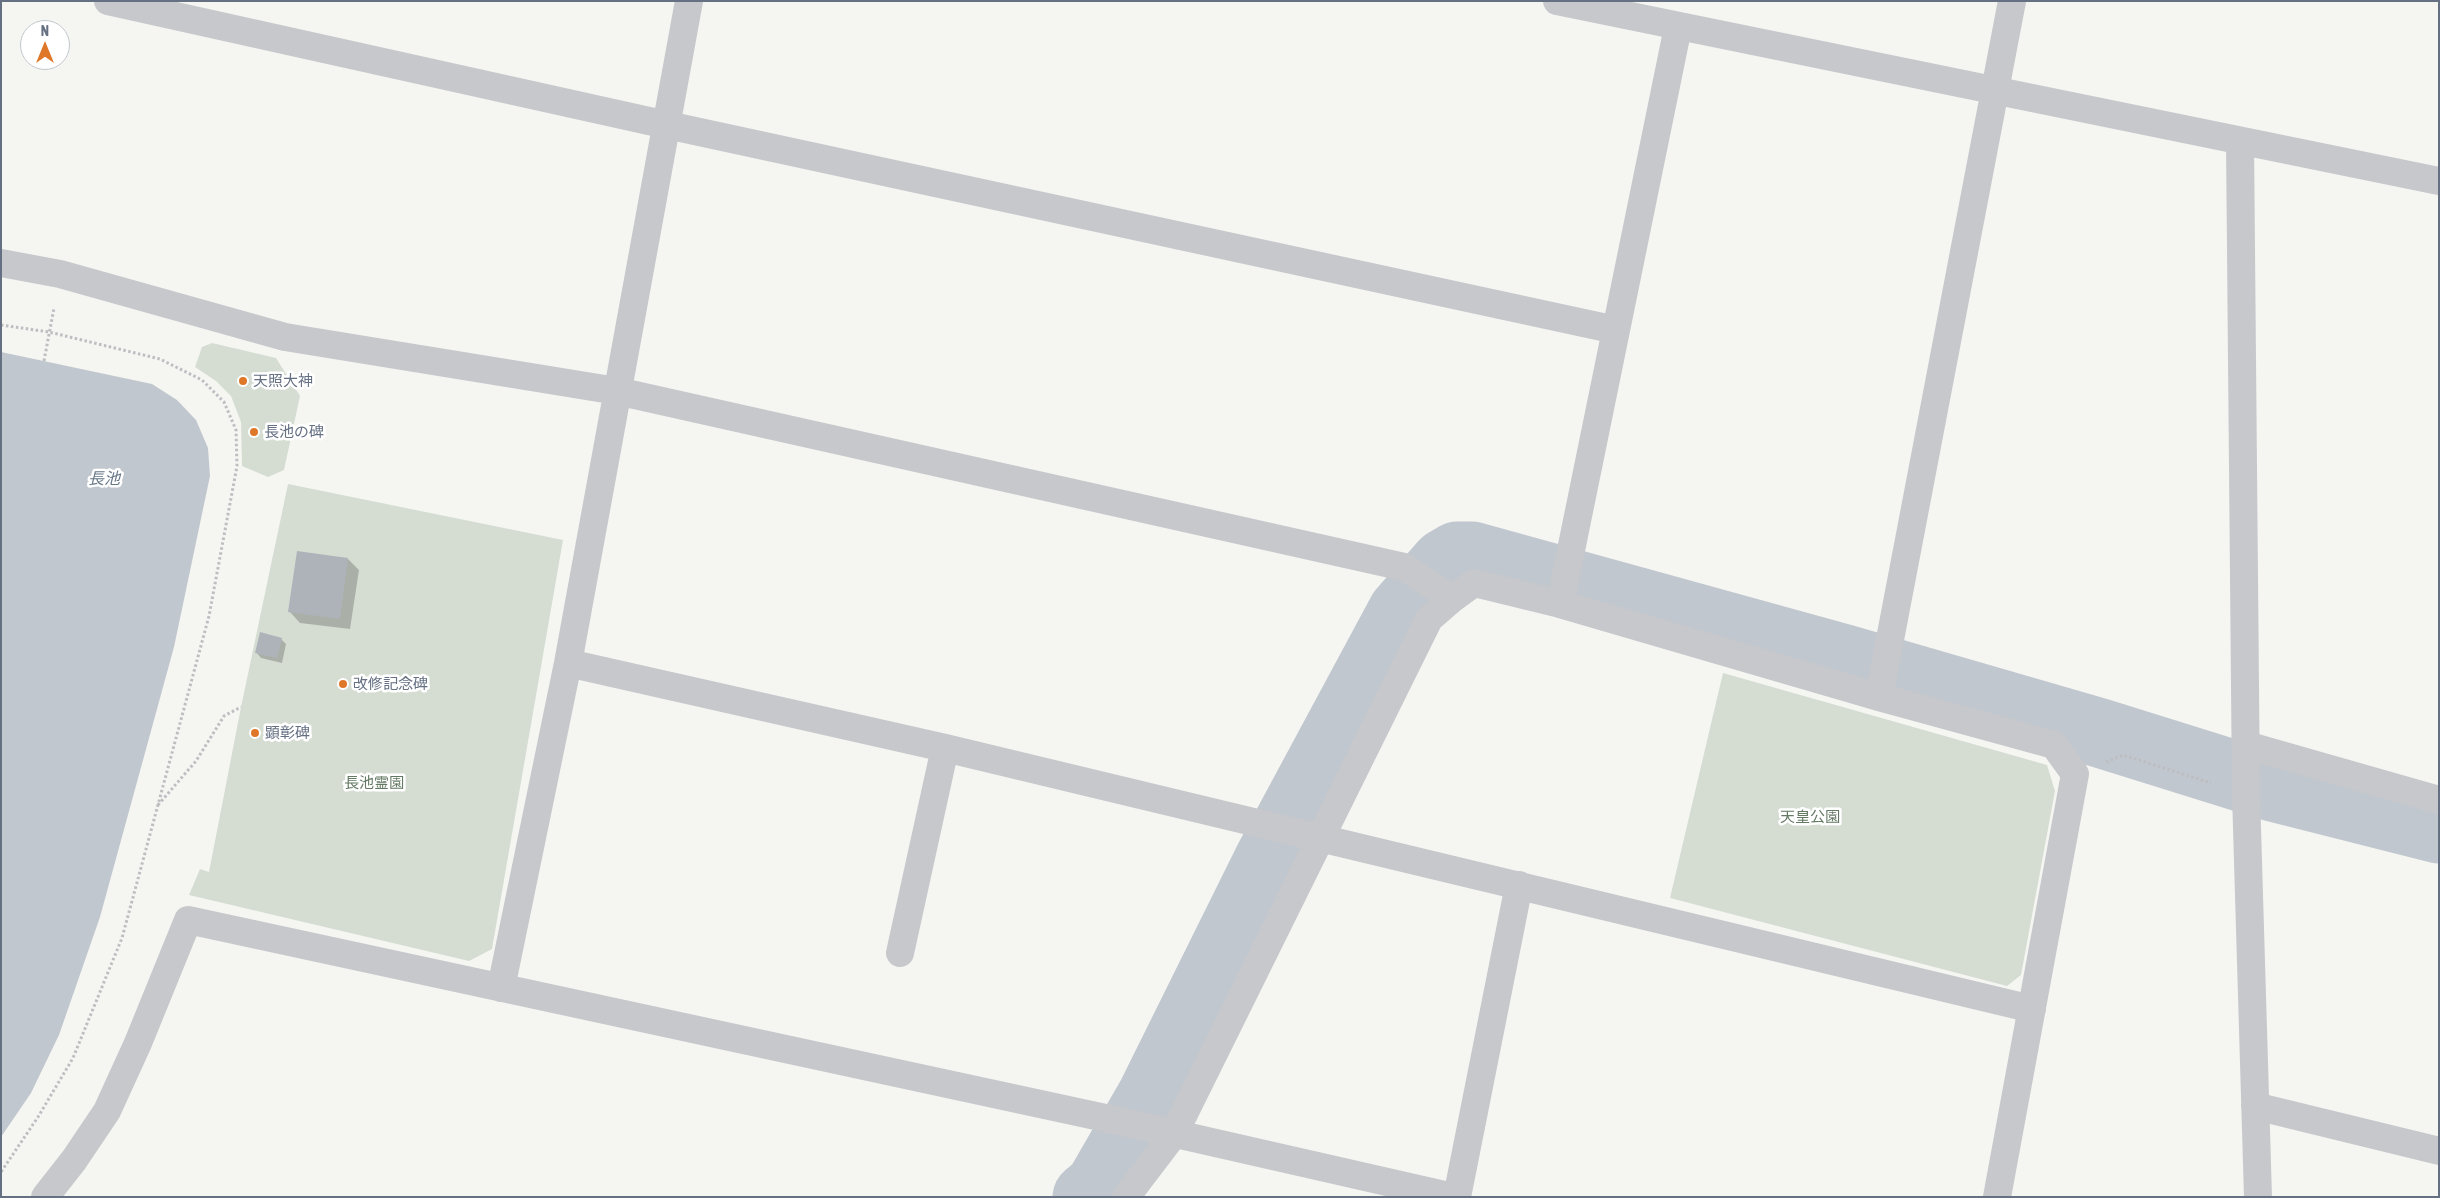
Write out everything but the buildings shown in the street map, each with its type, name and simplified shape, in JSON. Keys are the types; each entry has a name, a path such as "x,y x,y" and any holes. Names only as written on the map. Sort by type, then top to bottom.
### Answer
{"street":[{"path":"108,1 667,125 1616,330"},
{"path":"501,988 568,663 689,1"},
{"path":"1557,1 2439,182"},
{"path":"1881,691 2012,1"},
{"path":"1564,588 1678,27"},
{"path":"2240,141 2246,773 2258,1197"},
{"path":"1,263 60,274 285,337 617,391 1404,567 1446,594"},
{"path":"1126,1197 1174,1134 1430,619 1446,594 1474,583 1564,588 2054,745 2075,774 1997,1197"},
{"path":"568,663 945,748 2032,1009"},
{"path":"900,953 945,748"},
{"path":"2246,773 2439,800"},
{"path":"1457,1197 1519,885"},
{"path":"45,1197 74,1160 107,1111 138,1043 188,920 1120,1121 1453,1197"},
{"path":"2255,1106 2439,1151"}],"path":[{"path":"1,325 49,332 160,359 202,380 224,402 236,430 237,466 209,616 122,938 73,1058 38,1117 1,1172"},
{"path":"44,361 49,332"},
{"path":"157,806 196,761 224,716 241,707"},
{"path":"2075,774 2123,755 2246,773"}],"green space":[{"path":"212,343 276,358 300,396 284,470 268,477 242,466 241,422 231,396 216,381 195,367 202,347"},
{"name":"長池霊園","path":"288,484 563,540 492,949 469,961 189,895 200,869 209,872 241,707"},
{"name":"天皇公園","path":"1723,673 2047,765 2055,791 2021,975 2007,986 1670,898"}],"water":[{"name":"長池","path":"1,352 152,384 177,400 196,420 208,448 210,476 174,647 100,917 59,1035 31,1093 1,1137"}],"waterway":[{"path":"1087,1197 1099,1187 1151,1097 1269,859 1402,612 1445,563 1457,556 1472,556 1845,659 2100,733 2273,787 2439,829"}],"place":[{"name":"天照大神","path":"243,381"},
{"name":"長池の碑","path":"254,432"},
{"name":"改修記念碑","path":"343,684"},
{"name":"顕彰碑","path":"255,733"}]}
